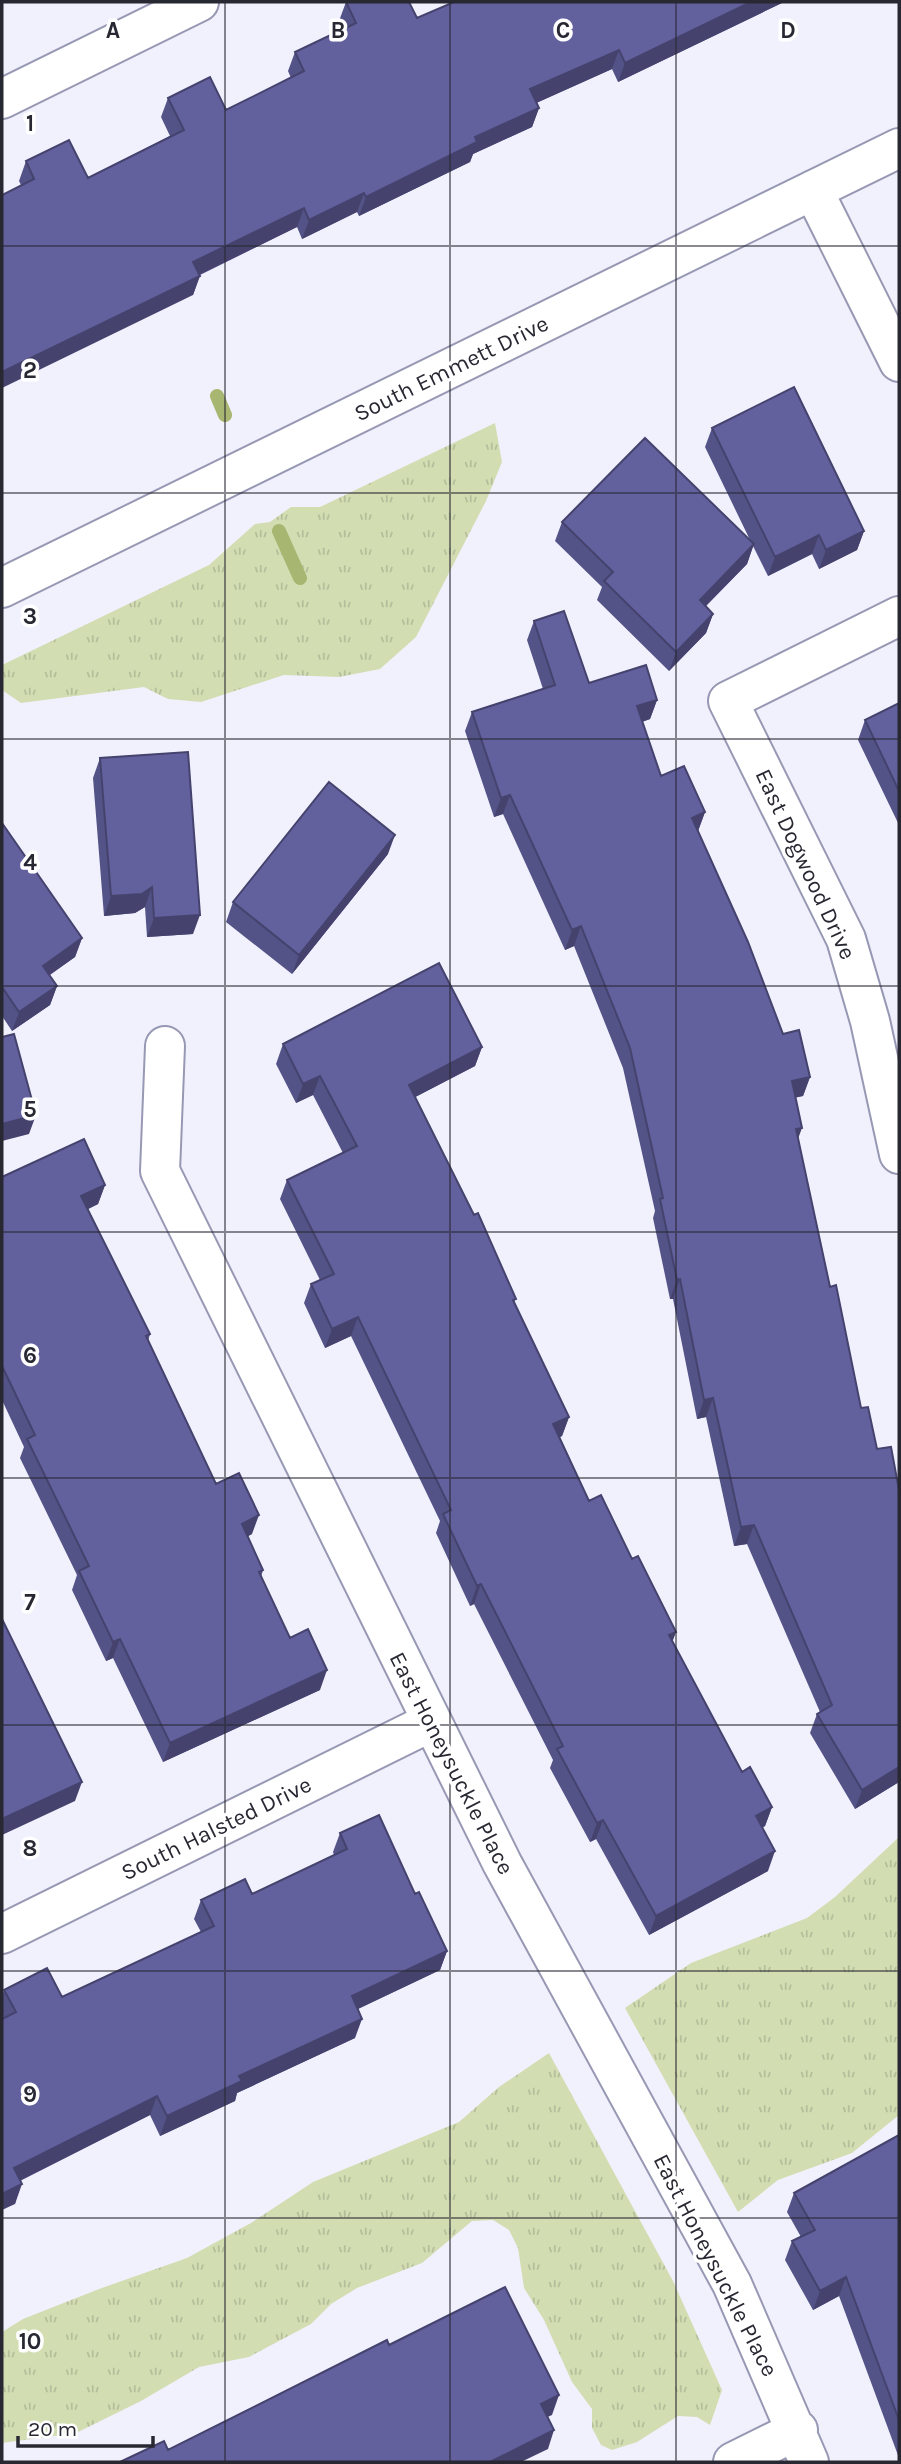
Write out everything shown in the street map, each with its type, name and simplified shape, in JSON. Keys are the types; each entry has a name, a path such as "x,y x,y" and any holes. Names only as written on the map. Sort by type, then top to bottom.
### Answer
{"street":[{"path":"2,99 199,2"},
{"name":"South Emmett Drive","path":"2,589 899,148"},
{"path":"813,190 899,362"},
{"name":"East Dogwood Drive","path":"899,616 727,701 846,939 870,1021 899,1154"},
{"name":"East Honeysuckle Place","path":"165,1046 160,1171 502,1863 732,2284 804,2446"},
{"name":"South Halsted Drive","path":"2,1934 431,1722"},
{"path":"733,2462 804,2446"}],"green space":[{"path":"495,423 502,462 486,501 416,637 380,669 339,677 284,675 201,702 168,699 144,687 21,703 2,690 2,665 209,565 255,524 270,522 291,507 320,507"},
{"path":"899,1837 899,2115 852,2153 778,2180 738,2212 625,2008 691,1963 807,1918 835,1897"},
{"path":"549,2053 673,2281 722,2390 710,2425 697,2417 678,2416 637,2442 612,2450 601,2445 592,2428 592,2409 572,2382 544,2320 524,2288 518,2248 509,2230 493,2220 472,2221 422,2263 357,2288 331,2304 311,2324 249,2357 199,2367 141,2401 76,2433 2,2443 2,2332 23,2319 187,2258 251,2223 313,2182 459,2122 499,2087"}],"building":[{"path":"346,2 409,2 417,18 454,2 751,2 625,63 619,50 530,89 539,108 475,137 477,142 366,197 364,193 309,220 304,208 193,262 200,276 2,372 2,195 34,179 26,161 69,140 88,178 184,130 168,98 210,77 226,110 304,71 295,52 356,23"},
{"path":"794,387 864,531 826,550 819,535 775,557 712,428"},
{"path":"645,438 754,544 700,600 713,614 676,652 604,581 613,572 562,522"},
{"path":"564,611 589,683 646,665 657,700 637,706 661,776 684,766 705,812 692,818 748,942 783,1034 799,1030 810,1077 792,1081 802,1128 796,1129 830,1287 836,1285 861,1408 868,1407 877,1449 891,1447 899,1490 899,1767 862,1790 817,1714 832,1705 754,1525 741,1527 713,1398 704,1400 630,1048 581,926 572,930 510,795 501,798 472,712 555,685 534,621"},
{"path":"899,703 899,791 865,720"},
{"path":"188,752 200,915 154,918 152,887 142,894 111,896 100,758"},
{"path":"329,782 395,835 299,955 233,902"},
{"path":"2,823 82,938 43,966 57,986 19,1012 2,987"},
{"path":"439,963 482,1047 409,1085 474,1215 478,1213 516,1299 513,1300 569,1417 553,1424 589,1501 601,1495 632,1559 638,1556 676,1632 669,1635 742,1772 750,1767 772,1807 756,1816 775,1851 656,1916 603,1820 597,1823 557,1749 563,1746 481,1584 477,1586 443,1514 451,1510 358,1317 332,1329 311,1284 334,1274 287,1180 357,1146 320,1076 303,1084 283,1044"},
{"path":"14,1034 36,1115 2,1124 2,1037"},
{"path":"84,1139 105,1185 81,1196 150,1334 146,1336 216,1484 239,1473 259,1515 242,1524 263,1570 259,1572 290,1638 308,1629 327,1670 170,1743 120,1639 113,1642 79,1571 89,1566 27,1439 35,1435 2,1366 2,1177"},
{"path":"2,1619 82,1782 2,1819"},
{"path":"379,1815 415,1894 419,1892 447,1951 352,1996 362,2019 239,2076 242,2081 167,2116 157,2096 14,2168 22,2184 2,2194 2,2019 16,2012 4,1990 47,1968 62,1997 214,1926 201,1900 245,1879 252,1894 347,1849 340,1833"},
{"path":"899,2135 899,2420 846,2277 820,2291 792,2241 815,2230 794,2193"},
{"path":"505,2287 559,2395 541,2404 554,2430 490,2462 120,2462 164,2441 168,2450 387,2340 389,2345"}],"waterway":[{"path":"217,396 225,415"},
{"path":"279,531 300,578"}]}
